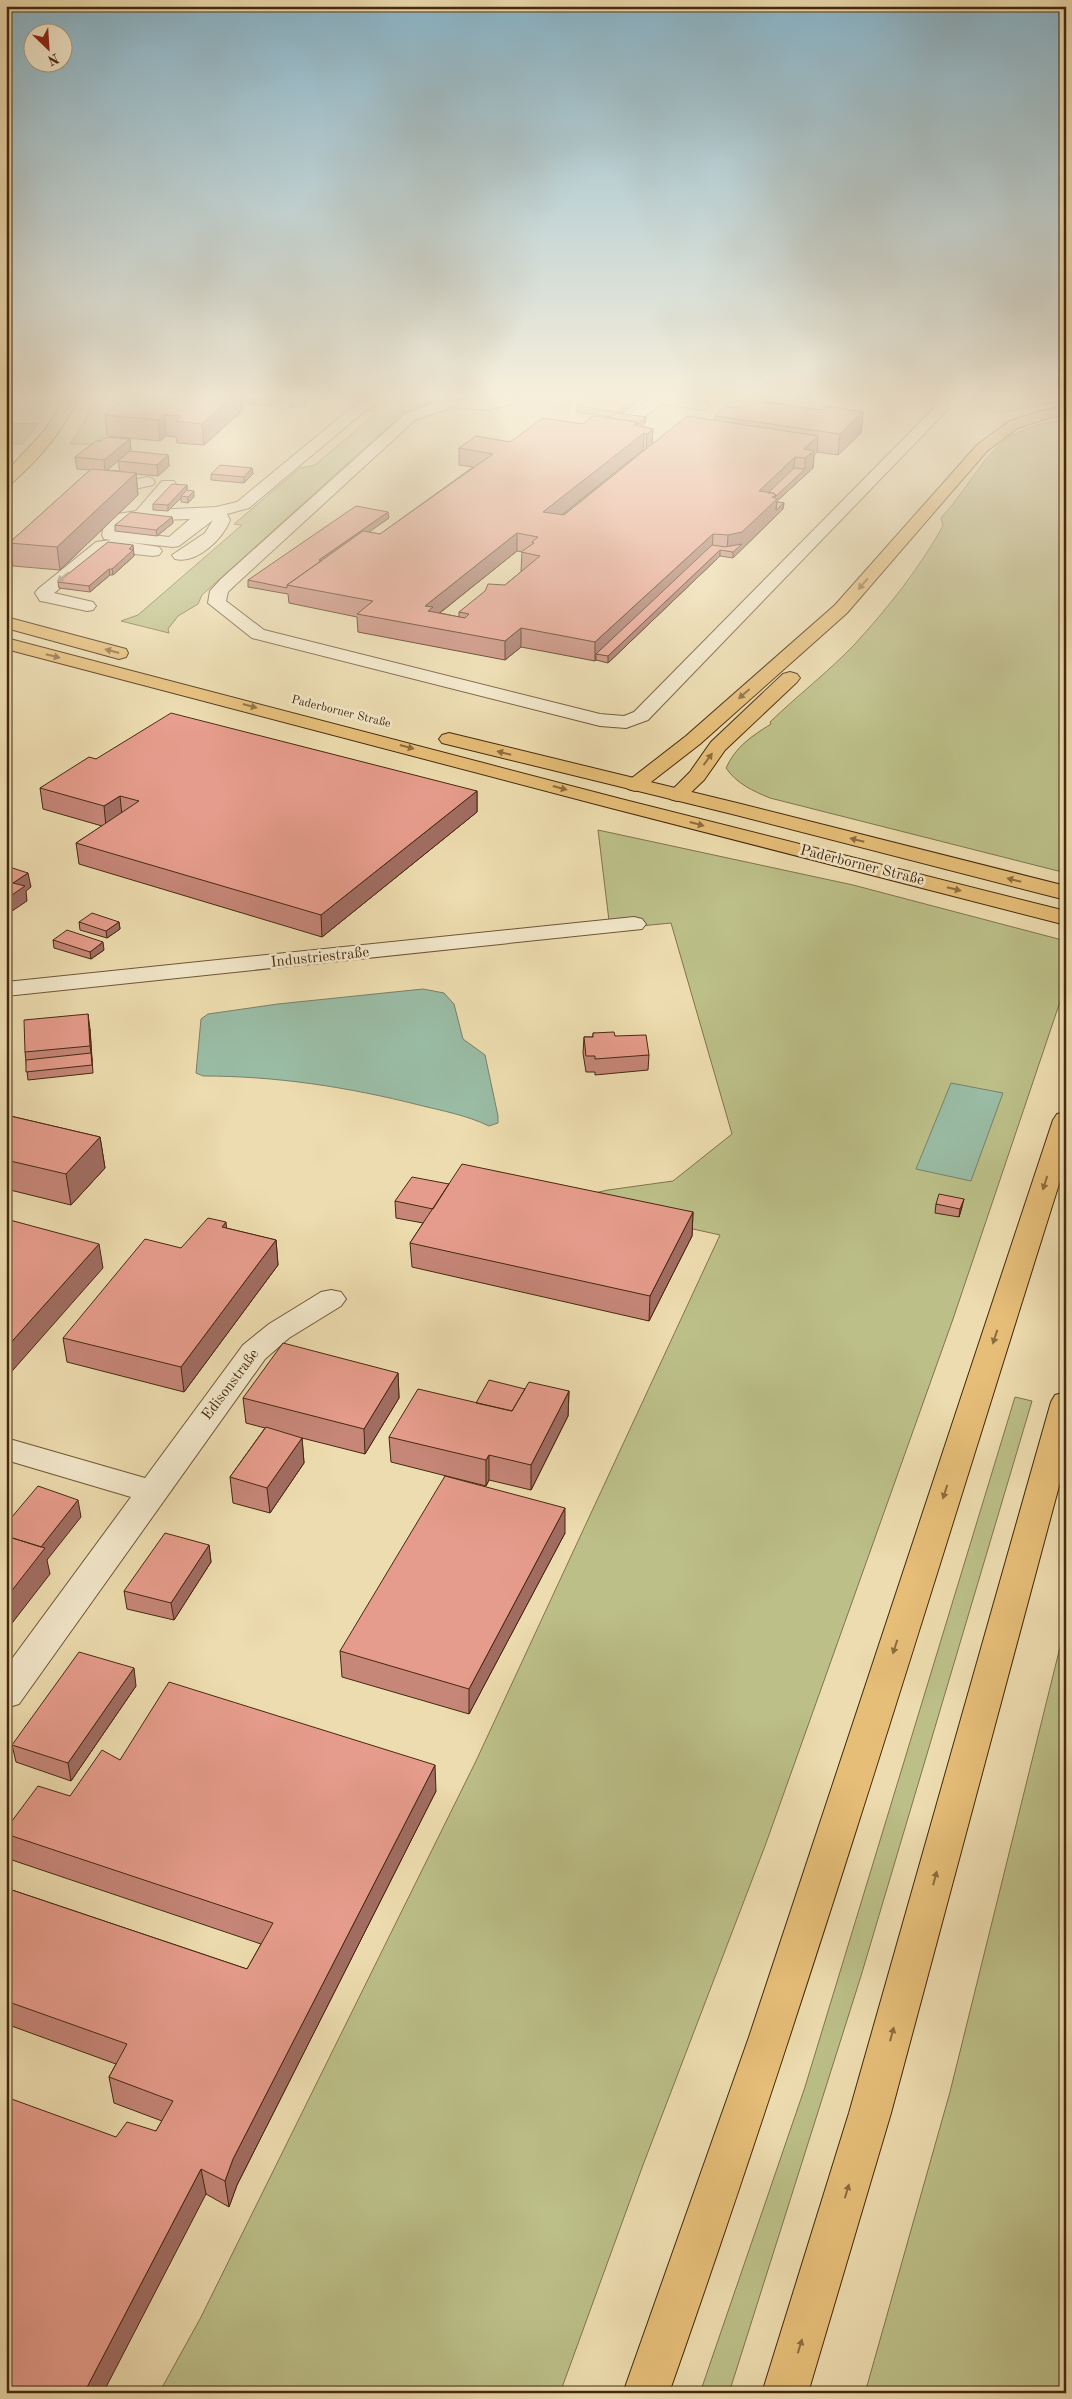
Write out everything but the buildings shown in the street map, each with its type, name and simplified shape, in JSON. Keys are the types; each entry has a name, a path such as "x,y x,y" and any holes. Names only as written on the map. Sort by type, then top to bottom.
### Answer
{"main road":[{"path":"614,803 693,740 841,609 928,510"},
{"path":"658,814 697,776 718,746 854,618 890,576 929,510"},
{"path":"6,622 140,659"},
{"name":"Paderborner Straße","path":"6,644 202,693 614,803 1066,918"},
{"path":"226,682 245,687"},
{"name":"Paderborner Straße","path":"427,734 1066,893"},
{"path":"646,2393 770,2037 1066,1120"},
{"path":"785,2393 870,2113 1066,1402"}],"street":[{"path":"141,515 145,510"},
{"path":"217,512 124,517 110,529 110,534 173,542 197,522 224,510"},
{"path":"308,510 219,591 217,603 258,634 600,720 626,722 641,716 843,510"},
{"path":"181,555 196,548 220,527 222,520 217,512"},
{"path":"87,606 46,597 44,593 102,546 114,545 153,551"},
{"name":"Industriestraße","path":"6,989 634,924"},
{"name":"Edisonstraße","path":"6,1694 254,1352 279,1331 331,1299"},
{"path":"6,1449 152,1492"}],"shaded area":[{"path":"251,510 296,510 202,595 198,604 178,616 168,629 169,633 121,621 138,615 242,525 234,524"},
{"path":"947,510 1066,510 1066,873 770,798 740,783 726,768 730,760 751,737 771,724 770,722 854,645 913,573 943,526 941,518"},
{"path":"598,830 853,885 1066,941 1066,984 953,1319 765,1846 643,2165 560,2393 159,2393 200,2319 476,1761 720,1235 562,1200 608,1190 673,1181 732,1134 671,923 610,929"},
{"path":"423,989 444,993 454,1004 463,1039 485,1055 498,1123 489,1126 446,1111 339,1088 285,1080 203,1076 196,1073 201,1019 208,1014 278,1004"},
{"path":"951,1083 1003,1093 971,1181 916,1169"},
{"path":"1015,1397 1032,1401 861,1976 729,2393 700,2393 805,2087"},
{"path":"1066,1623 1066,2393 865,2393 950,2092"}]}
